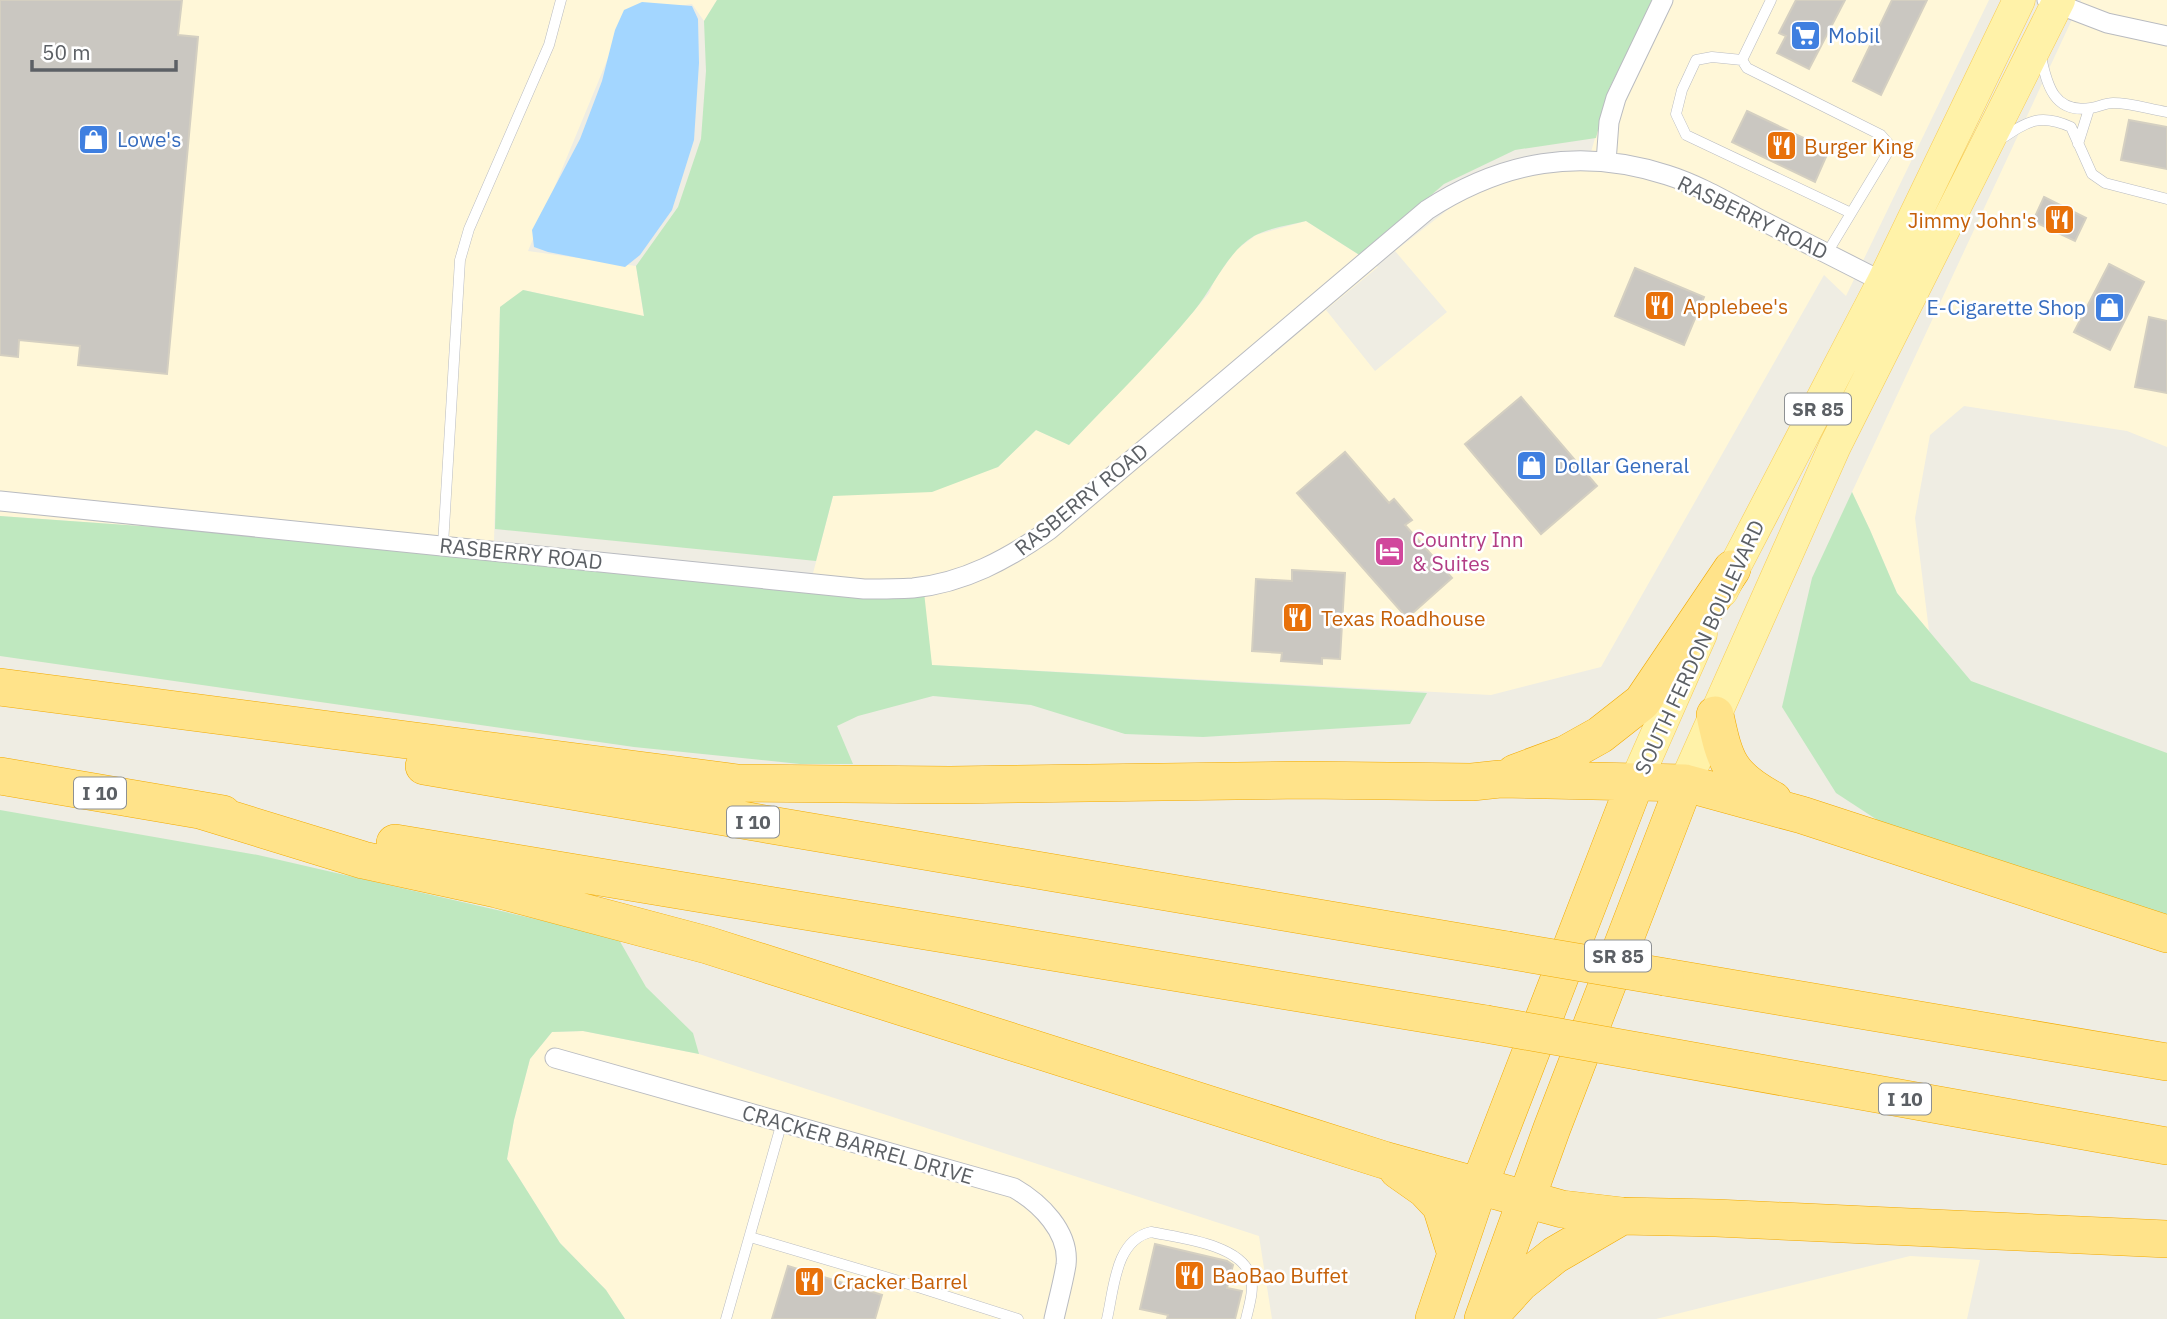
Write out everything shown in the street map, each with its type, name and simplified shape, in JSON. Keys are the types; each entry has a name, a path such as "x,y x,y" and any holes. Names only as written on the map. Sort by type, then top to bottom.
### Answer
{"highway":[{"path":"1500,779 1566,754 1600,735 1642,702 1732,569"},
{"path":"0,687 738,783 950,785 1304,780 1472,782 1500,779 1685,783 1802,815 2167,934"},
{"name":"I 10","path":"0,694 2167,1062"},
{"path":"1715,715 1723,753 1735,773 1751,788 1802,815"},
{"name":"I 10","path":"0,776 1486,1024 2167,1146"},
{"name":"SOUTH FERDON BOULEVARD","path":"1434,1319 1479,1186 1635,783"},
{"name":"SOUTH FERDON BOULEVARD","path":"1485,1319 1526,1198 1685,783"},
{"path":"200,810 363,860 496,888 706,945 1384,1160 1562,1209 1622,1216 1729,1218 2167,1239"},
{"path":"1384,1160 1425,1189 1441,1206 1455,1251"},
{"path":"1485,1319 1520,1283 1555,1255 1622,1216"}],"main road":[{"name":"SOUTH FERDON BOULEVARD","path":"1635,783 1732,569 1816,414 1883,282 2019,0"},
{"name":"SOUTH FERDON BOULEVARD","path":"1685,783 1835,446 2038,44 2054,1"}],"street":[{"path":"1606,162 1609,122 1616,98 1664,0"},
{"path":"2054,1 2107,23 2167,36"},
{"name":"RASBERRY ROAD","path":"0,501 864,589 913,588 962,577 1007,558 1049,530 1427,209 1468,186 1513,169 1561,161 1606,162 1642,168 1693,185 1883,282"},
{"name":"CRACKER BARREL DRIVE","path":"555,1058 1014,1188 1043,1209 1055,1225 1063,1245 1066,1263 1054,1319"}],"lane":[{"path":"443,545 460,260 469,229 549,45 561,0"},
{"path":"1742,60 1771,0"},
{"path":"2038,44 2047,83 2055,99 2068,106 2089,109 2108,103 2125,104 2167,112"},
{"path":"1742,60 1712,57 1696,60 1682,90 1676,114 1686,135 1852,213"},
{"path":"1742,60 1747,68 1881,135 1888,143 1888,152 1827,253"},
{"path":"2078,144 2089,109"},
{"path":"1983,151 2037,118 2056,120 2071,127 2092,174 2105,183 2167,199"},
{"path":"726,1319 782,1122"},
{"path":"1107,1319 1121,1258 1131,1242 1141,1234 1151,1231 1227,1250 1240,1260 1250,1275 1251,1294 1246,1319"},
{"path":"750,1237 1017,1319"}],"shaded area":[{"path":"0,0 717,0 704,21 692,4 645,11 623,22 528,251 636,266 644,317 524,290 500,307 494,542 505,552 0,516"},
{"path":"1653,0 1989,0 1846,296 1824,275 1601,667 1491,695 931,665 923,592 811,581 833,496 998,467 1036,430 1069,445 1172,337 1209,293 1214,281 1236,250 1256,235 1306,221 1378,267 1326,310 1375,371 1447,312 1395,251 1464,197 1591,152 1609,89"},
{"path":"2081,0 2167,0 2167,447 2127,431 1964,406 1930,435 1915,518 1929,631 1897,593 1852,492"},
{"path":"583,1031 699,1054 1259,1236 1272,1319 625,1319 606,1290 560,1243 507,1159 530,1059 552,1032"},
{"path":"1910,1256 1980,1260 1967,1319 1656,1319"}],"green space":[{"path":"717,0 1653,0 1609,89 1596,138 1515,150 1444,184 1361,256 1306,221 1254,236 1228,261 1201,302 1179,328 1069,445 1036,430 998,467 932,492 833,496 816,561 495,529 500,307 523,290 644,316 636,266 678,207 701,139 706,71 704,21"},
{"path":"1852,492 1897,593 1971,681 2167,753 2167,917 1885,825 1836,793 1782,707 1812,578"},
{"path":"0,516 505,552 924,592 932,665 1427,693 1410,724 1203,737 1125,734 1031,705 933,696 858,716 837,726 853,764 800,764 634,747 0,656"},
{"path":"0,810 258,855 618,938 646,987 693,1033 699,1054 583,1031 552,1032 530,1059 507,1159 560,1243 606,1290 625,1319 0,1319"}],"water":[{"path":"642,2 692,6 698,19 699,63 694,140 672,210 640,255 625,267 534,247 532,230 580,139 602,81 615,30 624,10"}],"building":[{"name":"Lowe's","path":"0,0 182,0 178,35 198,37 167,374 78,365 80,346 19,340 18,357 0,355"},
{"name":"Mobil","path":"1796,0 1845,0 1809,69 1777,53 1786,36 1779,33"},
{"name":"Mobil","path":"1892,0 1927,0 1881,95 1853,81"},
{"name":"Burger King","path":"1747,111 1829,150 1815,182 1732,142"},
{"path":"2129,120 2167,127 2167,169 2121,160"},
{"name":"Jimmy John's","path":"2044,197 2086,218 2075,241 2033,221"},
{"name":"E-Cigarette Shop","path":"2109,264 2144,282 2110,350 2074,332"},
{"name":"Applebee's","path":"1635,268 1704,297 1684,345 1615,316"},
{"path":"2149,317 2167,321 2167,393 2135,387"},
{"name":"Dollar General","path":"1521,397 1597,486 1541,534 1465,444"},
{"name":"Country Inn & Suites","path":"1345,452 1389,503 1394,499 1412,520 1405,525 1452,578 1407,618 1297,493"},
{"name":"Texas Roadhouse","path":"1292,570 1345,573 1340,659 1322,658 1322,664 1281,661 1282,653 1252,651 1256,579 1292,581"},
{"name":"BaoBao Buffet","path":"1155,1244 1227,1261 1233,1265 1227,1288 1242,1291 1235,1319 1167,1319 1168,1315 1140,1309"},
{"name":"Cracker Barrel","path":"788,1266 882,1295 875,1319 772,1319"}],"place":[{"name":"Mobil","path":"1805,35"},
{"name":"Lowe's","path":"94,139"},
{"name":"Burger King","path":"1781,146"},
{"name":"Jimmy John's","path":"2060,220"},
{"name":"Applebee's","path":"1660,306"},
{"name":"E-Cigarette Shop","path":"2109,307"},
{"name":"Dollar General","path":"1531,465"},
{"name":"Country Inn & Suites","path":"1389,551"},
{"name":"Texas Roadhouse","path":"1298,618"},
{"name":"BaoBao Buffet","path":"1189,1275"},
{"name":"Cracker Barrel","path":"810,1281"}]}
